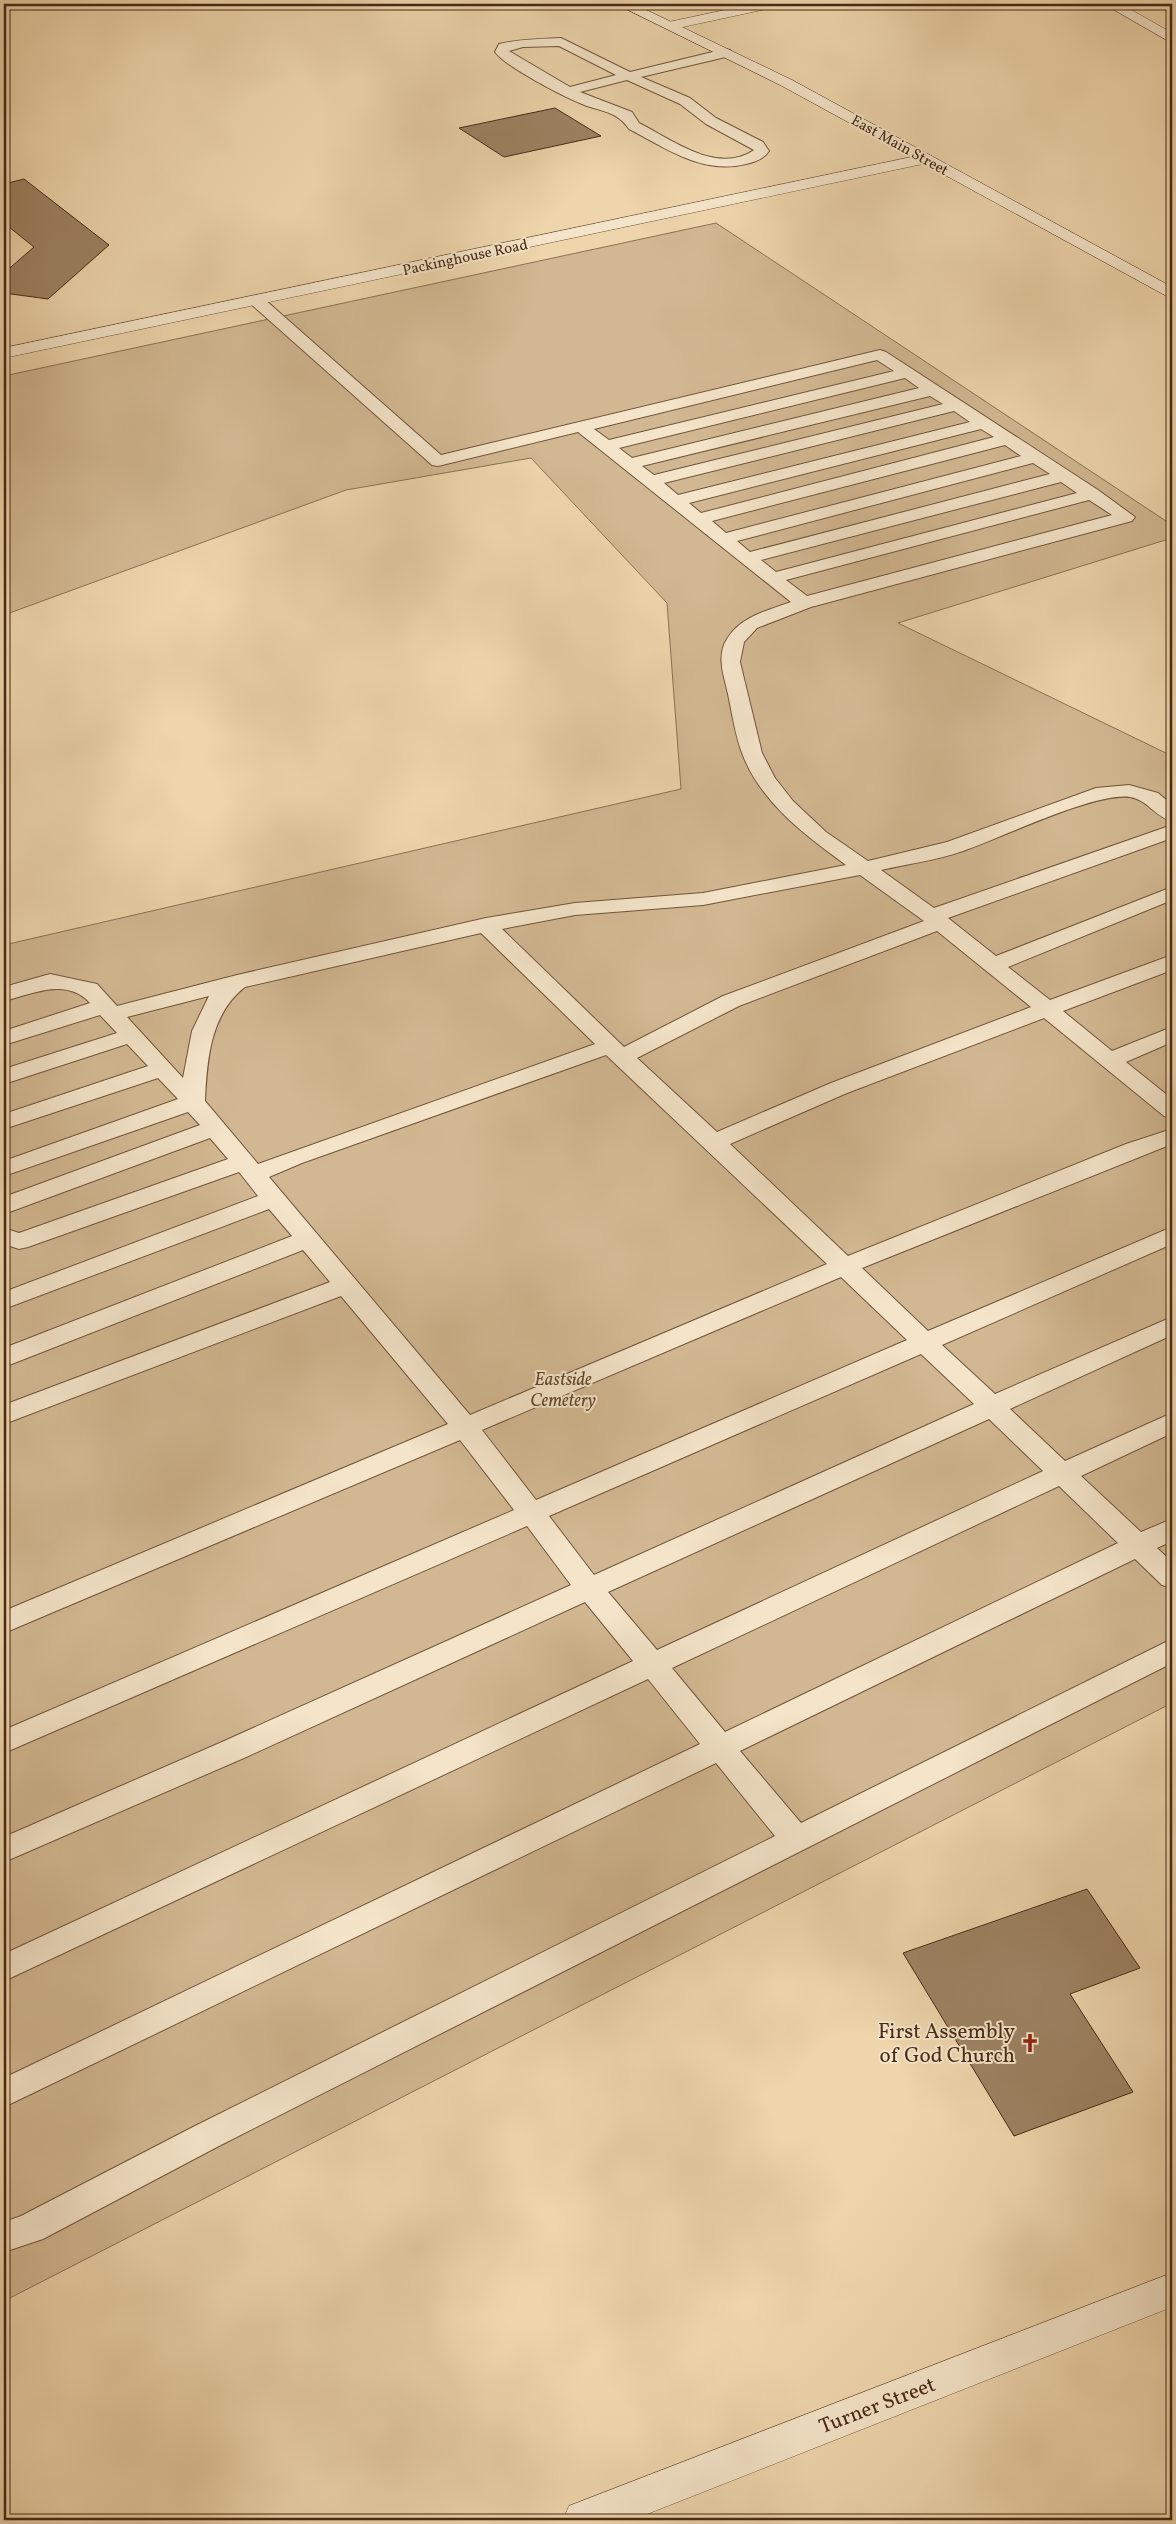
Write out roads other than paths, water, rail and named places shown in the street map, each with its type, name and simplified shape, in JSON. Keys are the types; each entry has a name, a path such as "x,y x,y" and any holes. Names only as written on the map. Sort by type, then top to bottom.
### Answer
{"street":[{"name":"East Main Street","path":"623,4 787,83 1172,294"},
{"path":"669,26 771,4"},
{"path":"1111,4 1172,39"},
{"name":"Packinghouse Road","path":"4,353 926,159"},
{"name":"Turner Street","path":"583,2520 630,2512 1172,2290"}],"lane":[{"path":"538,41 561,42 628,76 685,100 711,120 758,144 762,151 757,156 713,163 634,126 627,115 586,101 511,60 502,52 504,47 538,41"},
{"path":"568,91 725,53"},
{"path":"257,301 438,461 880,355 1126,517 804,603 750,624 735,641 730,662 752,753 766,780 786,805 819,836 936,919 1172,1111"},
{"path":"607,446 907,373"},
{"path":"628,464 933,390"},
{"path":"651,482 957,405"},
{"path":"675,501 984,423"},
{"path":"582,426 804,603"},
{"path":"699,519 1008,439"},
{"path":"723,538 1036,457"},
{"path":"747,558 1064,476"},
{"path":"773,578 1092,494"},
{"path":"4,1038 108,1010 486,925 575,909 703,899 864,868 954,847 1096,794 1130,791 1151,797 1172,815"},
{"path":"4,1236 20,1241 249,1169 294,1158 615,1052 732,1001 936,919 1172,831"},
{"path":"993,965 1172,893"},
{"path":"486,925 615,1052 714,1142 993,1405 1172,1578"},
{"path":"714,1142 839,1088 1172,962"},
{"path":"4,994 50,980 89,988 194,1102 465,1427 590,1589 796,1839"},
{"path":"194,1102 195,1068 209,1018 222,994 237,982"},
{"path":"1110,1060 1172,1034"},
{"path":"4,1077 132,1035"},
{"path":"4,1122 163,1069"},
{"path":"4,1169 194,1102"},
{"path":"4,1206 215,1128"},
{"path":"4,1622 845,1266 1134,1149 1172,1136"},
{"path":"4,1301 273,1199"},
{"path":"4,1742 1172,1235"},
{"path":"4,1358 307,1239"},
{"path":"4,1415 346,1285"},
{"path":"4,1850 242,1746 1172,1325"},
{"path":"4,1968 1172,1422"},
{"path":"4,2093 1172,1529"},
{"path":"4,2236 31,2228 205,2137 1172,1650"}],"place":[{"name":"First Assembly of God Church","path":"1030,2043"}],"park label":[{"name":"Eastside Cemetery","path":"563,1389"}]}
